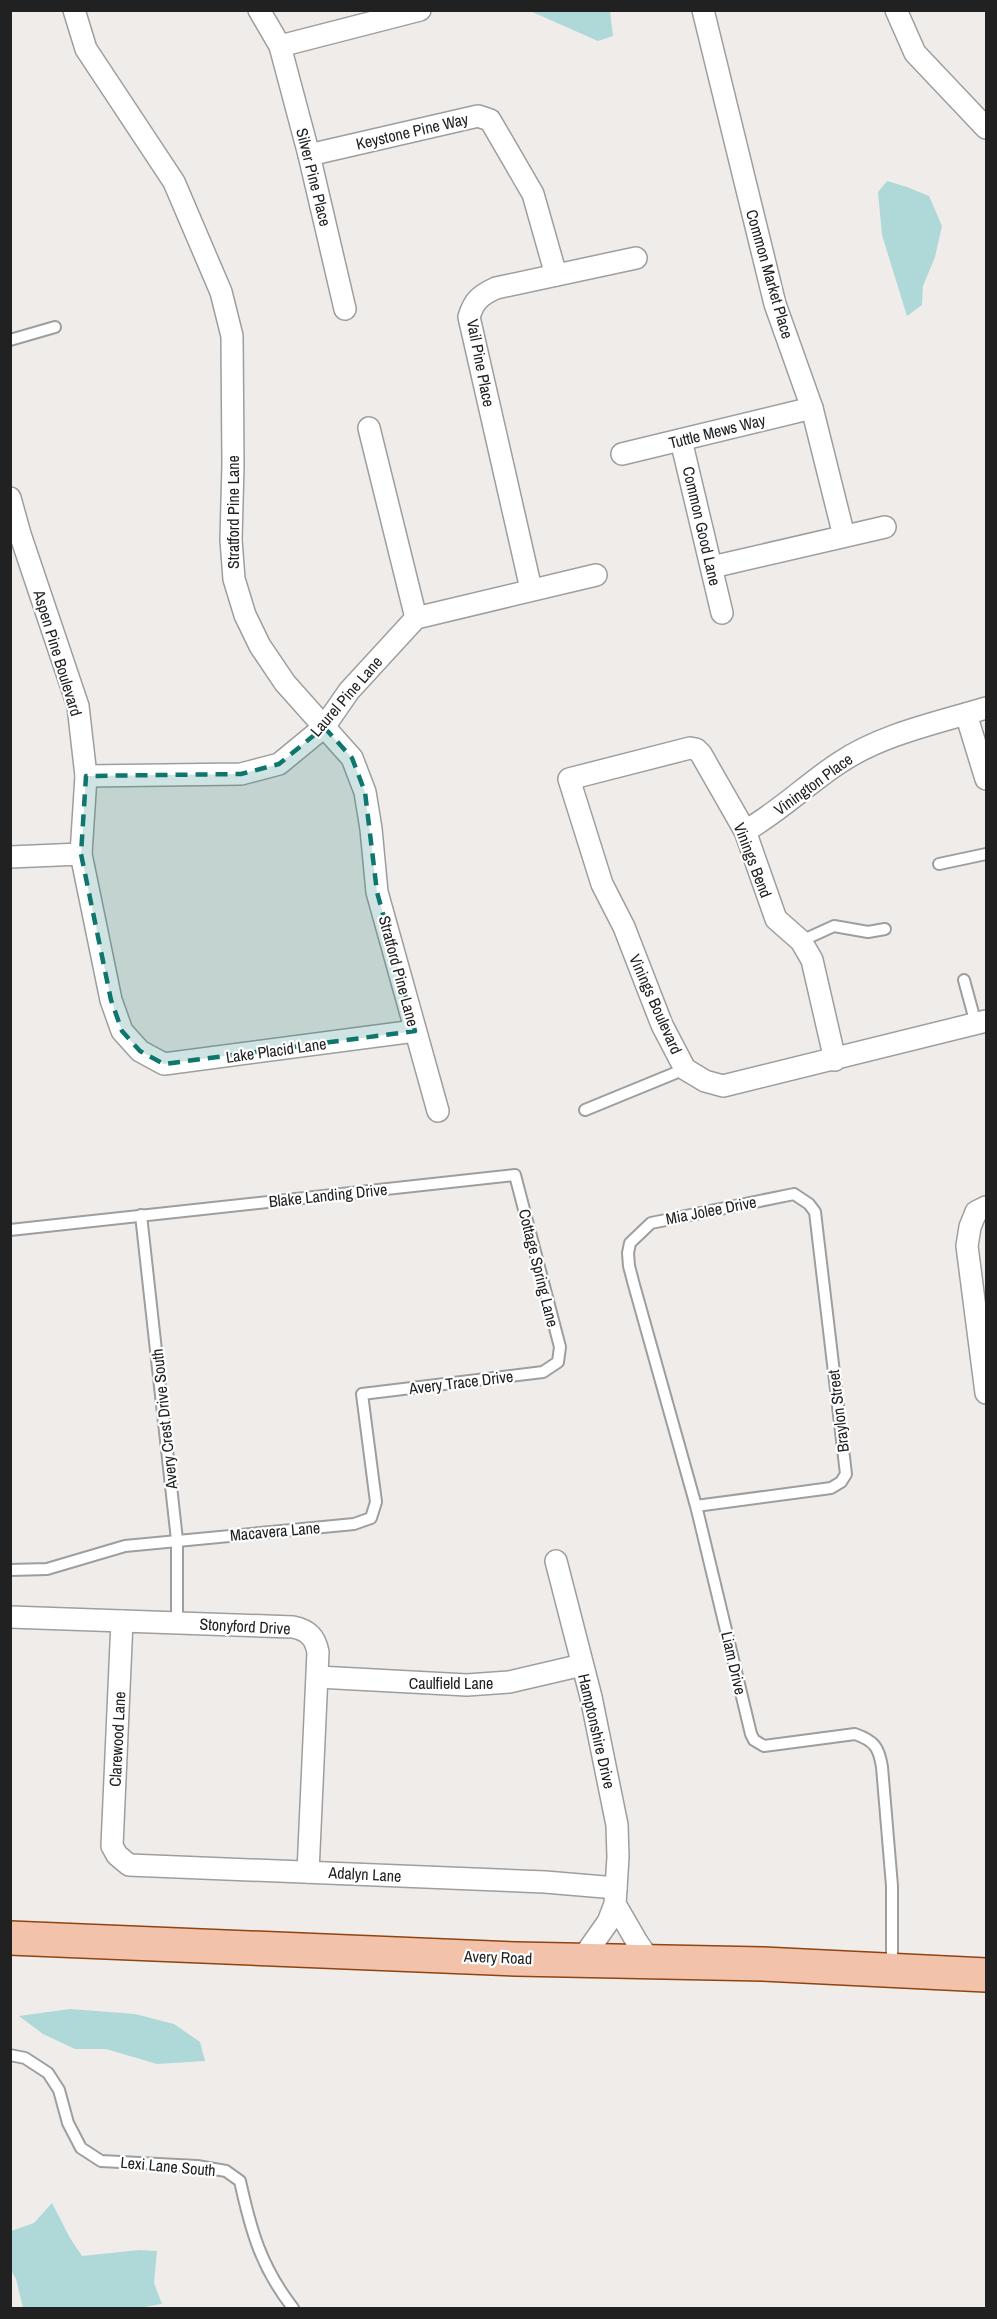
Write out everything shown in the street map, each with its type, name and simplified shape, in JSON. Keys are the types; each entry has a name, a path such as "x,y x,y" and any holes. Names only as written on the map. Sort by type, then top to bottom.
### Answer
{"main road":[{"name":"Avery Road","path":"10,1938 516,1959 650,1960 987,1975"}],"street":[{"name":"Stratford Pine Lane","path":"74,10 86,49 174,182 221,292 232,336 231,540 234,579 245,615 260,646 285,683 352,758 365,792 377,892 438,1111"},
{"name":"Silver Pine Place","path":"259,10 280,46 309,155 345,309"},
{"path":"280,46 420,10"},
{"name":"Common Market Place","path":"703,10 775,304 812,408 844,536"},
{"path":"896,10 915,52 987,128"},
{"name":"Keystone Pine Way","path":"309,155 484,116 490,120 533,194 556,275"},
{"name":"Vail Pine Place","path":"531,589 470,317 473,304 481,295 496,288 636,258"},
{"name":"Tuttle Mews Way","path":"622,454 812,408"},
{"path":"369,428 416,618 596,575"},
{"name":"Common Good Lane","path":"681,440 722,612"},
{"name":"Aspen Pine Boulevard","path":"10,498 78,706 86,776 81,854 111,1000 122,1031 140,1052"},
{"path":"712,567 885,527"},
{"name":"Laurel Pine Lane","path":"86,776 241,774 279,764 324,726 349,691 416,618"},
{"name":"Vinington Place","path":"745,831 762,821 839,762 872,744 987,708"},
{"path":"966,714 987,779"},
{"name":"Vinings Bend","path":"569,779 690,748 696,749 701,754 745,831 776,920 801,941 812,960 835,1060"},
{"name":"Vinings Boulevard","path":"569,779 602,884 624,927 662,1025 685,1069 705,1081 723,1086 981,1022"},
{"path":"10,857 81,854"},
{"name":"Lake Placid Lane","path":"140,1052 164,1064 415,1031"},
{"path":"981,1209 970,1227 968,1246 987,1394"},
{"name":"Hamptonshire Drive","path":"556,1561 607,1772 616,1825 618,1857 615,1896 608,1922 582,1959"},
{"name":"Stonyford Drive","path":"10,1617 301,1629 310,1634 316,1642 318,1652 318,1677 308,1872"},
{"name":"Clarewood Lane","path":"117,1855 112,1846 122,1621"},
{"name":"Caulfield Lane","path":"318,1677 478,1685 509,1682 582,1665"},
{"name":"Adalyn Lane","path":"117,1855 129,1865 308,1872 615,1896"},
{"path":"615,1896 630,1932 650,1960"}],"lane":[{"path":"10,340 55,327"},
{"path":"939,864 987,854"},
{"path":"801,941 834,926 868,932 885,929"},
{"path":"964,980 981,1022"},
{"path":"585,1110 685,1069"},
{"name":"Blake Landing Drive","path":"10,1230 515,1174"},
{"name":"Cottage Spring Lane","path":"515,1174 560,1347 558,1362"},
{"name":"Mia Jolee Drive","path":"630,1243 651,1223 664,1219 794,1194 800,1197"},
{"name":"Braylon Street","path":"696,1506 831,1488 841,1482 846,1474 815,1212 800,1197"},
{"name":"Avery Crest Drive South","path":"141,1215 177,1540 177,1623"},
{"name":"Liam Drive","path":"630,1243 629,1266 696,1506 751,1734 754,1740 764,1746 855,1734 864,1737 879,1750 892,1886 892,1971"},
{"name":"Avery Trace Drive","path":"371,1518 376,1502 362,1395 543,1372 558,1362"},
{"name":"Macavera Lane","path":"10,1570 47,1569 124,1546 354,1524 371,1518"},
{"name":"Lexi Lane South","path":"10,2055 25,2058 48,2073 59,2090 69,2123 81,2148 100,2161 197,2166 226,2171 240,2181 248,2219 266,2268 292,2308"}],"highlighted area":[{"path":"324,727 352,758 365,792 377,892 415,1031 164,1064 140,1051 122,1031 111,1000 81,854 86,776 241,774 279,764"}],"water":[{"path":"530,11 610,11 613,36 598,41"},
{"path":"887,181 929,196 942,226 935,257 923,286 922,305 907,316 882,235 878,192"},
{"path":"70,2009 135,2014 174,2024 200,2042 205,2061 157,2064 106,2049 75,2049 43,2034 19,2016"},
{"path":"52,2203 82,2256 139,2250 157,2251 154,2283 162,2304 138,2308 23,2308 16,2279 11,2270 11,2231 34,2223"}]}
